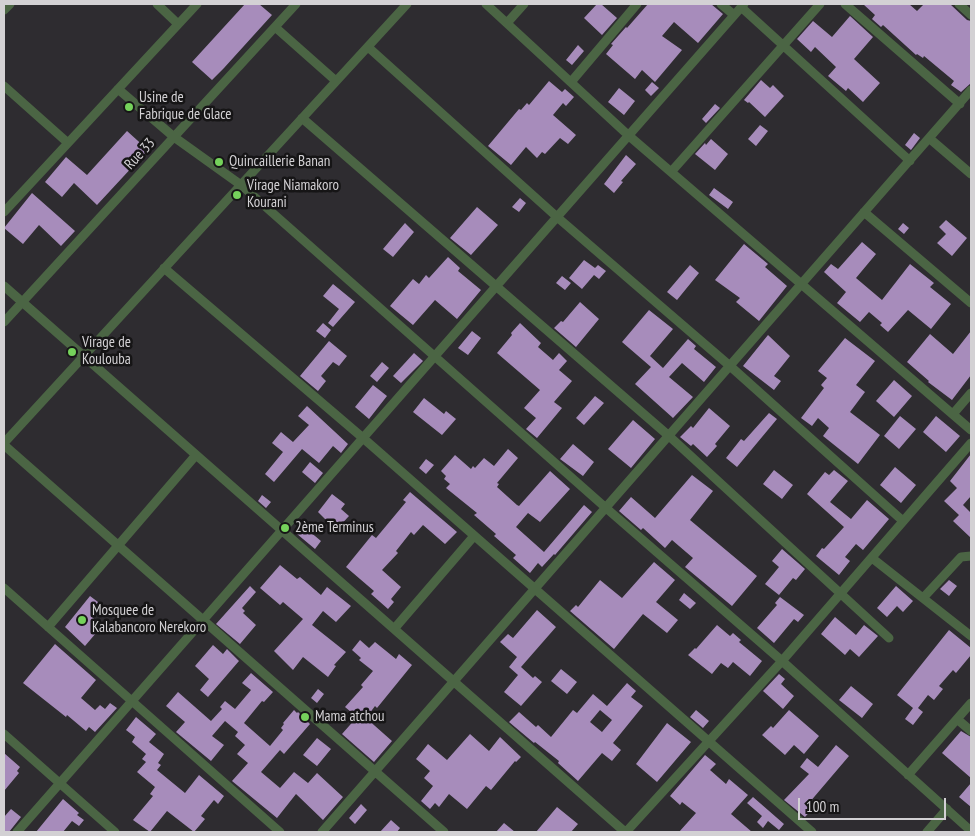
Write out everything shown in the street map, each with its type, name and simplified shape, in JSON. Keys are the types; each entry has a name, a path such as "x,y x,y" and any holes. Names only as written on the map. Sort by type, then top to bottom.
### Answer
{"street":[{"path":"4,10 10,4"},
{"path":"157,4 178,24"},
{"path":"4,212 197,4"},
{"name":"Rue 33","path":"4,322 296,4"},
{"path":"407,4 4,444 444,832"},
{"path":"486,4 628,135 971,430"},
{"path":"507,23 524,4"},
{"path":"571,82 637,4"},
{"path":"721,4 734,15"},
{"path":"671,172 820,4"},
{"path":"845,4 960,104"},
{"path":"959,4 971,15"},
{"path":"18,832 742,6 910,161"},
{"path":"275,27 336,80"},
{"path":"368,47 557,217 730,366 903,521"},
{"path":"4,86 68,143"},
{"path":"118,89 174,137 241,184 606,508 782,661 971,831"},
{"path":"322,832 971,90"},
{"path":"302,118 669,436 889,638"},
{"path":"929,138 971,174"},
{"path":"864,212 971,303"},
{"path":"164,268 363,438 812,832"},
{"path":"4,286 626,832 782,661 971,443"},
{"path":"953,414 971,393"},
{"path":"48,627 196,455"},
{"path":"394,629 474,536"},
{"path":"923,598 961,556 971,556"},
{"path":"872,558 971,636"},
{"path":"4,588 280,832"},
{"path":"908,774 971,703"},
{"path":"957,719 971,731"},
{"path":"4,734 115,832"},
{"path":"927,832 947,809"}],"building":[{"path":"245,4 259,4 272,15 212,80 192,62"},
{"path":"597,4 601,4 617,18 602,35 584,18"},
{"path":"648,4 711,4 723,14 698,43 674,22 662,36 682,50 655,82 642,70 635,79 606,54 613,45 611,44"},
{"path":"863,4 909,4 917,11 924,4 950,4 967,20 971,21 971,83 961,92 951,85 954,81 924,56 923,58 916,55 883,25 881,27 872,19 875,15"},
{"path":"850,16 873,37 854,59 880,83 863,102 848,88 846,91 828,76 836,67 815,47 811,52 797,39 813,21 832,37"},
{"path":"578,45 584,51 572,65 566,60"},
{"path":"761,80 770,88 773,85 784,96 765,117 749,102 744,100"},
{"path":"549,81 562,92 565,89 574,97 566,106 563,103 553,115 576,135 568,144 560,138 545,154 542,152 537,158 526,147 511,165 488,146 519,109 521,110 527,103 529,105"},
{"path":"652,82 659,88 651,96 645,90"},
{"path":"619,88 635,101 624,115 608,102"},
{"path":"715,104 720,108 706,123 702,119"},
{"path":"760,125 768,131 756,146 748,139"},
{"path":"127,131 148,150 97,205 74,183 62,197 45,182 66,157 87,175"},
{"path":"914,133 920,138 911,150 905,145"},
{"path":"711,139 728,154 715,170 695,154"},
{"path":"626,155 636,164 621,181 623,182 614,193 604,184"},
{"path":"714,188 733,202 728,209 709,195"},
{"path":"32,193 75,231 61,246 39,225 23,244 4,228"},
{"path":"520,198 526,203 519,212 512,207"},
{"path":"477,207 498,225 471,255 450,238"},
{"path":"946,220 967,238 952,256 937,243 946,234 939,227"},
{"path":"405,223 414,232 393,257 383,249"},
{"path":"903,223 909,228 904,234 898,229"},
{"path":"862,242 876,254 856,278 882,300 910,264 934,283 930,287 951,304 931,329 908,310 888,332 880,325 882,323 869,312 860,322 837,303 846,292 824,272 831,264 838,269"},
{"path":"744,244 768,264 765,267 787,286 759,321 736,302 740,298 715,280"},
{"path":"448,257 460,268 458,271 481,290 457,319 435,300 413,325 390,306 413,279 419,284 426,275 429,278"},
{"path":"584,260 595,268 598,265 606,271 599,279 594,275 582,289 569,278"},
{"path":"690,265 699,273 677,300 667,292"},
{"path":"562,276 571,283 565,290 556,283"},
{"path":"333,284 355,302 333,327 328,323 339,309 323,296"},
{"path":"580,302 599,319 576,347 554,328 561,321 563,322"},
{"path":"649,310 673,329 650,356 663,368 688,339 696,346 694,349 716,367 704,382 682,363 669,377 693,397 673,418 635,384 651,367 622,342"},
{"path":"323,323 331,330 325,338 316,331"},
{"path":"520,323 541,343 538,347 553,360 559,353 567,361 559,370 572,381 554,402 562,408 537,438 526,429 536,418 524,408 540,390 497,353"},
{"path":"472,331 481,338 468,355 458,348"},
{"path":"971,331 971,375 952,400 928,382 907,362 930,334 953,354"},
{"path":"768,335 790,356 774,376 781,381 774,390 743,366"},
{"path":"845,338 875,361 856,385 865,392 850,412 880,435 858,464 823,436 829,428 818,418 812,426 801,418 824,388 821,385 827,378 818,371"},
{"path":"329,341 347,356 339,366 333,362 321,376 326,381 318,391 300,376"},
{"path":"414,353 423,361 401,383 393,376"},
{"path":"382,362 389,368 377,382 370,376"},
{"path":"894,380 912,396 894,417 876,401"},
{"path":"373,385 387,396 369,419 355,407"},
{"path":"595,396 604,403 584,425 576,418"},
{"path":"424,398 444,414 446,411 456,419 442,435 413,412"},
{"path":"307,406 348,444 341,453 333,446 319,463 302,449 274,482 265,474 283,452 272,443 281,432 293,442 309,425 298,416"},
{"path":"709,408 730,426 707,457 693,444 691,446 680,437 691,426 693,428"},
{"path":"769,413 777,419 737,467 726,458 741,439 744,441"},
{"path":"900,416 916,429 899,449 884,436"},
{"path":"936,416 960,436 946,452 923,432"},
{"path":"633,420 655,439 631,468 608,449"},
{"path":"573,444 594,462 583,476 560,459"},
{"path":"508,449 518,458 497,483 499,484 497,487 517,505 519,506 550,471 570,489 540,522 528,513 516,527 544,552 584,505 592,512 555,555 542,567 538,563 530,573 513,558 516,555 494,536 496,534 474,515 477,513 446,488 450,484 444,479 446,476 441,471 455,455 471,469 473,466 475,468 484,458 494,466"},
{"path":"971,454 971,496 963,505 971,513 971,538 953,521 959,515 944,501 957,488 950,481"},
{"path":"426,459 434,465 426,474 419,468"},
{"path":"310,462 323,473 315,483 302,472"},
{"path":"895,467 916,485 901,503 880,485"},
{"path":"774,470 793,485 782,499 763,484"},
{"path":"834,470 848,481 830,502 851,519 867,500 889,519 863,550 856,544 845,557 850,561 839,575 816,556 844,527 807,494 825,472 829,475"},
{"path":"692,475 713,491 690,520 757,576 732,606 685,567 693,558 672,540 665,548 643,528 641,530 619,511 631,497 655,518"},
{"path":"410,492 457,532 445,544 423,525 414,535 411,532 396,551 398,553 382,570 401,587 391,599 394,602 388,609 371,594 374,591 346,567 372,535 376,538 406,502 403,500"},
{"path":"332,494 345,504 341,509 349,516 336,530 318,512"},
{"path":"262,495 271,502 266,508 258,501"},
{"path":"303,526 321,541 315,549 297,534"},
{"path":"782,549 805,569 796,580 793,578 779,595 765,584 779,567 772,561"},
{"path":"654,562 675,580 656,602 678,620 667,633 643,614 614,649 570,611 576,605 578,607 600,580 622,598"},
{"path":"280,565 297,579 300,577 321,595 327,587 351,606 336,622 323,611 312,625 346,652 334,665 336,666 328,677 303,657 293,670 274,651 303,619 283,602 280,605 260,588"},
{"path":"949,580 957,586 949,596 940,589"},
{"path":"250,586 256,592 242,608 245,611 243,613 256,625 240,644 216,624"},
{"path":"896,586 913,601 903,612 897,606 887,617 877,608"},
{"path":"684,593 696,603 690,609 679,600"},
{"path":"90,596 102,605 92,617 102,626 85,646 65,627"},
{"path":"780,597 804,615 798,622 794,619 774,643 757,628 777,605 775,603"},
{"path":"537,610 556,627 521,667 533,678 535,676 542,682 521,706 504,692 518,675 509,667 517,657 500,642 508,634 513,638"},
{"path":"835,617 856,635 864,625 878,636 859,657 850,649 845,655 821,634"},
{"path":"717,625 730,636 733,633 741,640 739,642 762,661 750,676 733,662 728,668 721,663 712,674 688,655 696,649"},
{"path":"949,630 971,648 971,655 956,673 953,670 939,686 943,689 934,700 928,695 918,708 923,712 913,725 905,719 913,708 897,695"},
{"path":"360,640 369,648 375,642 396,659 399,654 412,665 377,708 375,706 366,718 392,741 374,762 342,734 357,717 345,707 363,687 361,685 373,671 359,660 361,658 352,650"},
{"path":"55,644 96,680 81,698 95,710 100,705 105,709 110,703 117,708 95,732 89,727 86,731 23,683"},
{"path":"213,645 223,654 227,649 239,661 208,697 200,690 209,679 195,666"},
{"path":"561,669 577,682 567,694 551,681"},
{"path":"251,673 273,692 264,702 262,701 244,723 270,746 283,730 281,728 283,723 294,710 310,724 284,754 280,750 261,772 280,788 294,772 308,783 317,773 343,797 323,820 296,794 277,818 232,781 248,763 237,754 245,745 235,736 238,732 225,721 212,736 224,745 211,761 176,732 185,722 166,706 178,692 211,721 222,709 220,707 225,701 235,709 251,690 242,683"},
{"path":"779,674 785,679 781,684 794,696 783,709 763,691"},
{"path":"627,683 636,691 631,697 643,706 613,743 621,750 612,761 602,753 578,781 558,763 559,761 509,722 519,712 551,737 573,710 577,713 593,694 607,706","holes":["600,710 612,720 602,732 590,722"]},
{"path":"851,686 873,704 862,718 839,700"},
{"path":"318,689 324,694 317,703 311,698"},
{"path":"696,710 709,721 703,728 690,717"},
{"path":"789,710 819,736 804,754 794,745 785,755 762,735 771,726 773,728"},
{"path":"136,717 156,734 149,742 164,754 158,763 161,765 157,770 185,793 199,775 224,796 218,804 214,800 201,816 205,819 194,832 167,811 150,832 133,820 153,796 150,794 155,787 137,772 146,762 142,759 146,754 132,742 135,737 126,730"},
{"path":"667,723 691,742 657,782 636,764"},
{"path":"961,731 971,737 971,778 942,753"},
{"path":"470,734 489,751 500,737 521,757 515,761 491,790 486,786 467,809 449,794 439,807 435,803 430,809 421,801 433,786 424,778 430,771 416,759 428,744 447,760"},
{"path":"317,738 331,749 317,766 303,755"},
{"path":"836,745 849,756 809,803 813,808 805,817 784,800 809,774 800,767 807,758 818,767"},
{"path":"4,753 20,767 17,771 19,773 4,791"},
{"path":"705,755 716,764 710,770 726,784 729,779 748,795 731,814 752,832 679,832 696,813 682,802 680,805 670,796"},
{"path":"971,783 971,807 959,797"},
{"path":"753,797 784,824 779,830 768,821 763,828 757,822 762,816 747,803"},
{"path":"63,799 84,820 79,826 72,821 63,832 36,832"},
{"path":"361,804 367,810 355,824 349,818"},
{"path":"557,807 578,824 571,832 536,832"},
{"path":"11,809 21,817 9,832 4,832 4,817"},
{"path":"391,820 400,828 397,832 380,832"},
{"path":"504,823 515,832 496,832"}],"place":[{"name":"Usine de Fabrique de Glace","path":"129,107"},
{"name":"Quincaillerie Banan","path":"219,162"},
{"name":"Virage Niamakoro Kourani","path":"237,195"},
{"name":"Virage de Koulouba","path":"72,352"},
{"name":"2ème Terminus","path":"285,528"},
{"name":"Mosquee de Kalabancoro Nerekoro","path":"82,620"},
{"name":"Mama atchou","path":"305,717"}]}
